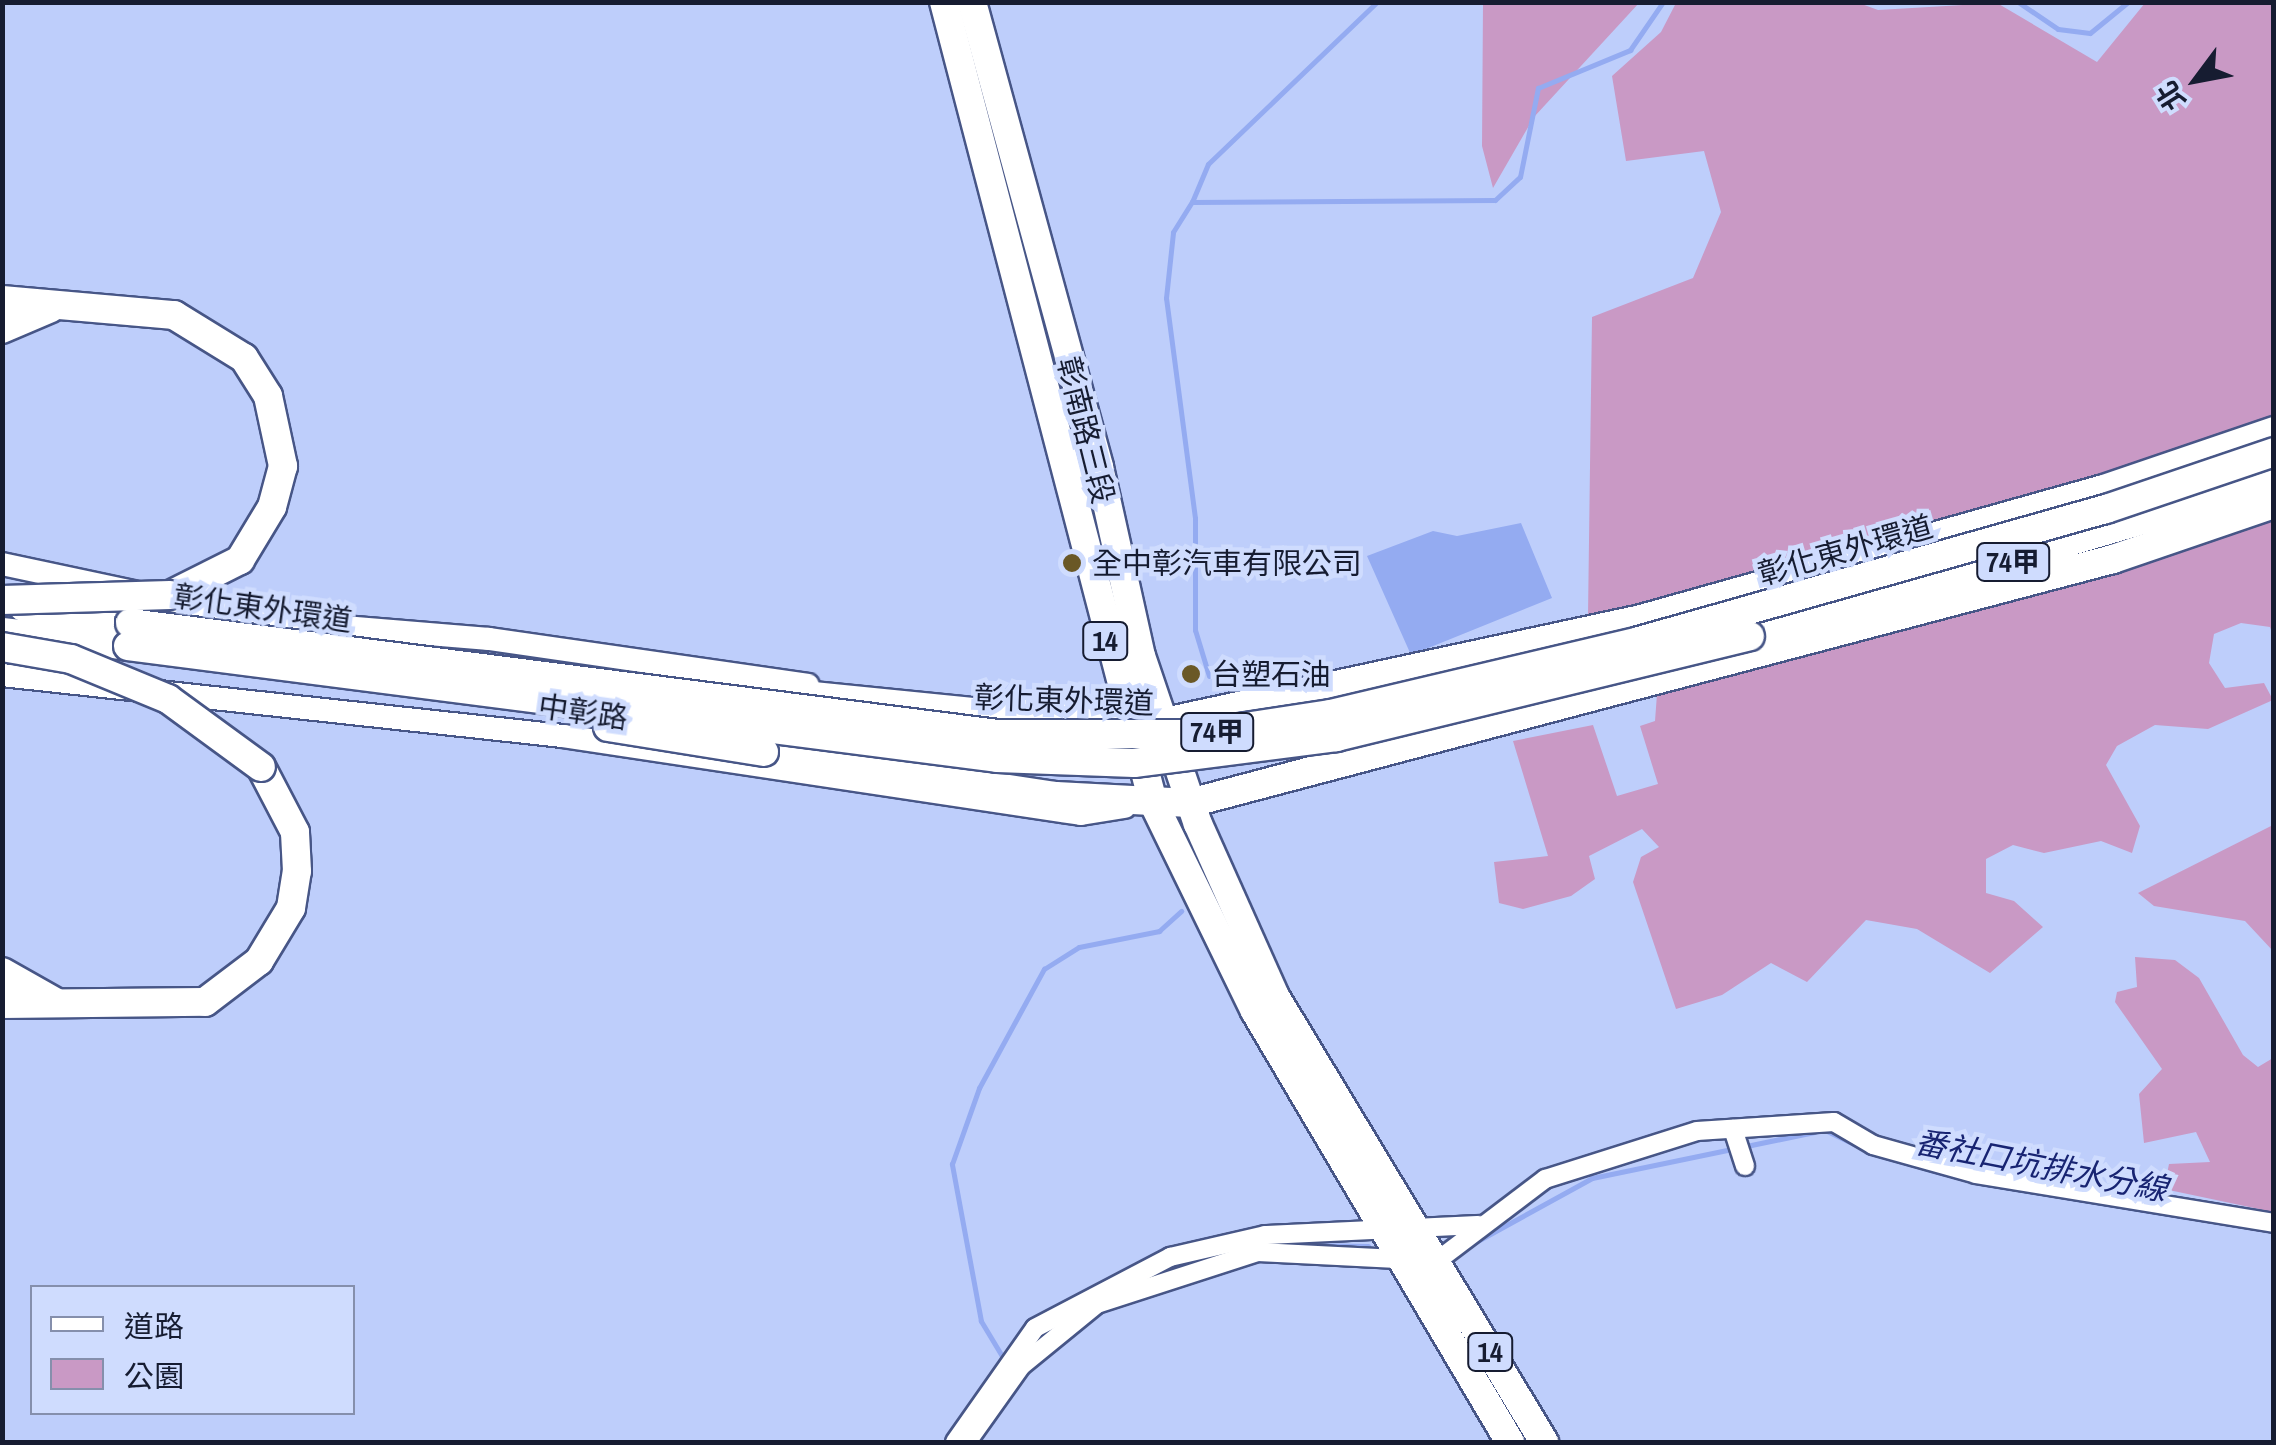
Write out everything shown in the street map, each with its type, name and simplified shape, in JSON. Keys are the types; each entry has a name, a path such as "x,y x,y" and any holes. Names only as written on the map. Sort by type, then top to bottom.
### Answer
{"main road":[{"name":"彰南路三段","path":"944,2 1127,725 1153,802 1255,1011 1384,1235"},
{"name":"彰南路三段","path":"972,2 1163,726 1190,803 1276,998 1418,1230"},
{"path":"2,300 174,315 244,358 281,428 284,466 255,537 240,560 170,595 2,602"},
{"path":"2,329 65,303"},
{"name":"74甲","path":"1163,726 1407,675 1768,586 2274,431"},
{"name":"彰化東外環道","path":"2,632 998,734 1199,734 1331,714 1639,641 2106,510 2274,452"},
{"name":"彰化東外環道","path":"2,602 433,675 566,704 1066,762 1270,750 1698,650 2274,480"},
{"name":"74甲","path":"1190,803 2114,559 2274,504"},
{"path":"2,647 70,659 168,699 261,767 294,832 291,908 259,961 205,1002 2,1004"},
{"name":"彰化東外環道","path":"433,675 552,664 762,690 1163,726"},
{"path":"433,675 536,715 1008,791 1190,803"},
{"path":"2,972 61,1005"},
{"name":"14","path":"1418,1230 1544,1442"},
{"name":"14","path":"1384,1235 1510,1442"}],"street":[{"name":"中彰路","path":"2,564 271,620 489,639 569,654 1088,709 1127,725"},
{"path":"468,730 489,639"},
{"path":"563,736 569,654"},
{"name":"中彰路","path":"2,675 468,730 563,736 1081,814 1153,802"},
{"path":"968,1442 1021,1366 1097,1304 1258,1252 1436,1261 1480,1225 1587,1160 1733,1129 1834,1122 1873,1146 1976,1174 2274,1222"},
{"path":"1733,1129 1745,1166"},
{"path":"955,1442 1035,1328 1091,1290 1218,1242 1384,1235 1480,1225"}],"green space":[{"path":"1856,2 1878,10 1997,3 2097,62 2145,3 2273,3 2273,415 2191,449 1725,594 1588,616 1592,317 1693,278 1721,212 1704,151 1626,161 1612,76 1661,32 1676,3"},
{"path":"1483,3 1639,3 1534,117 1493,188 1482,146"},
{"path":"2273,499 2273,636 2270,627 2241,623 2214,634 2209,663 2225,688 2264,683 2273,700 2208,729 2155,725 2117,746 2106,765 2140,826 2132,853 2101,841 2044,853 2013,845 1986,859 1986,893 2014,901 2043,927 1990,973 1917,929 1866,920 1807,982 1771,963 1722,995 1676,1009 1633,882 1641,857 1659,847 1642,829 1589,856 1595,879 1571,896 1523,909 1499,903 1494,862 1548,856 1513,741 1593,725 1617,796 1658,784 1640,726 1655,721 1657,694 1927,620"},
{"path":"2273,825 2273,951 2245,921 2154,906 2138,893"},
{"path":"2135,957 2175,960 2199,978 2243,1055 2258,1067 2273,1058 2273,1212 2164,1189 2169,1164 2210,1162 2196,1132 2144,1143 2139,1094 2162,1069 2115,1002 2117,992 2137,987"}],"water":[{"path":"1521,523 1552,598 1411,655 1367,556 1433,531 1457,536"}],"waterway":[{"path":"1192,202 1208,164 1377,2"},
{"path":"1209,676 1195,630 1195,518 1166,298 1173,232 1192,202 1495,200 1520,177 1538,88 1630,50 1663,2"},
{"path":"2018,2 2058,29 2090,33 2128,2"},
{"path":"1005,1361 981,1321 952,1164 979,1088 1044,969 1079,947 1159,931 1181,911"},
{"name":"番社口坑排水分線","path":"1825,1130 1860,1147"},
{"name":"番社口坑排水分線","path":"1472,1244 1592,1178 1814,1132"},
{"name":"番社口坑排水分線","path":"1874,1154 1945,1174"},
{"name":"番社口坑排水分線","path":"1980,1183 2186,1217"},
{"name":"番社口坑排水分線","path":"1293,1245 1368,1246"},
{"name":"番社口坑排水分線","path":"1153,1275 1204,1258"}],"place":[{"name":"全中彰汽車有限公司","path":"1072,563"},
{"name":"台塑石油","path":"1191,674"}]}
